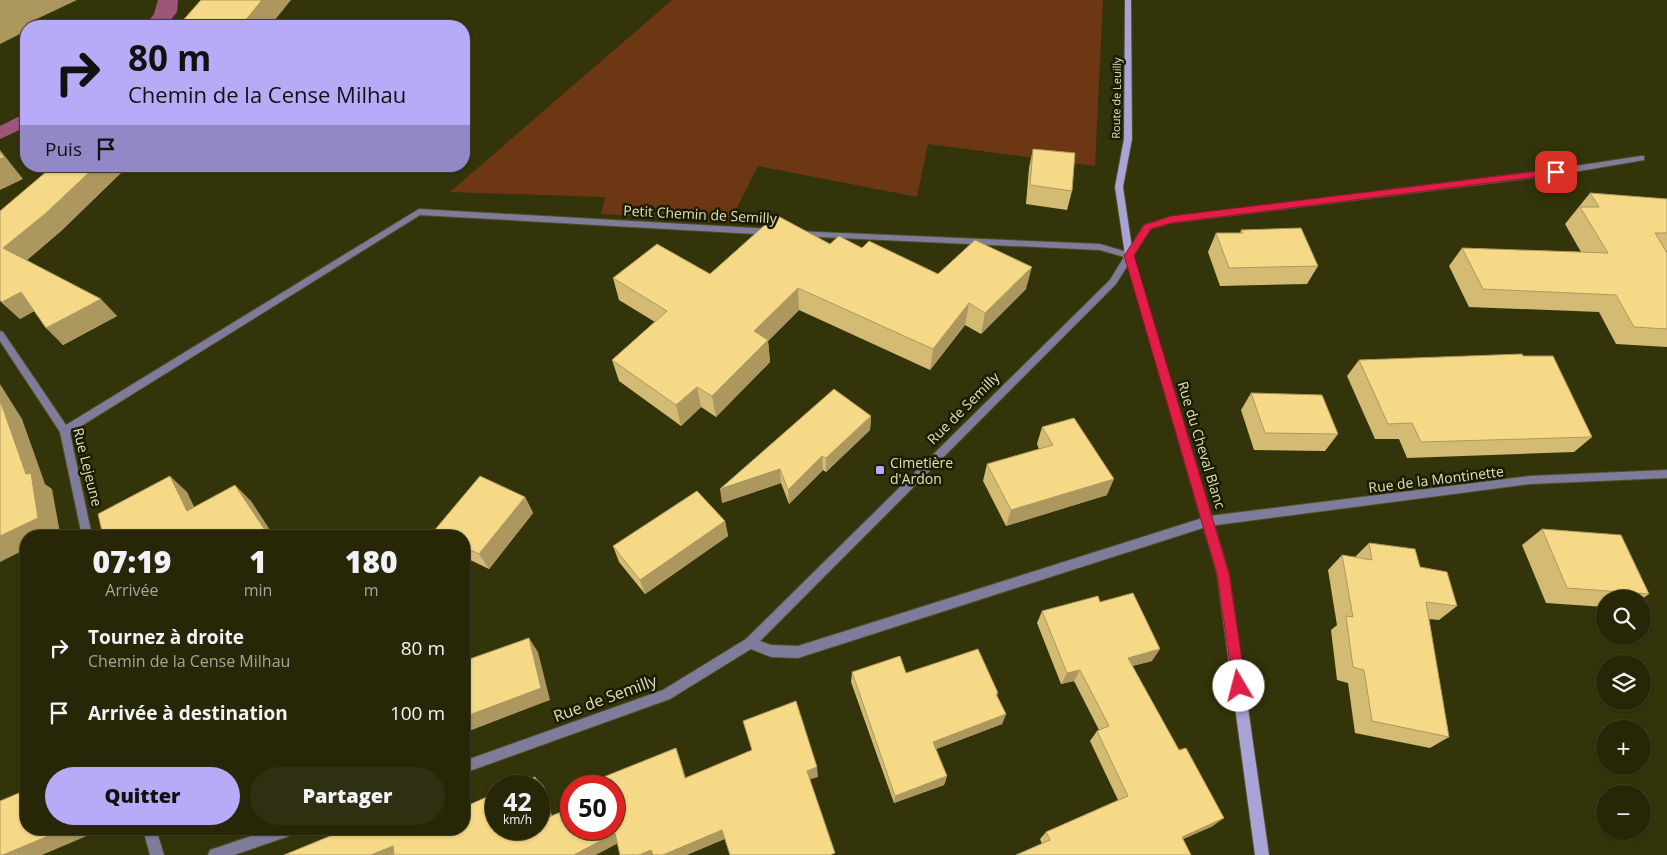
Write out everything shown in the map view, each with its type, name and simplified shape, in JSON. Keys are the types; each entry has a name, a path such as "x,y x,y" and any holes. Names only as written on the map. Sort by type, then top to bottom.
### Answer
{"main road":[{"name":"Route de Leuilly","path":"1128,0 1128,139 1119,187 1129,255"},
{"name":"Rue du Cheval Blanc","path":"1129,255 1209,521 1223,574 1262,855"}],"street":[{"name":"Rue de Semilly","path":"470,765 666,695 750,643 1112,282 1147,227 1171,220 1556,172 1641,158"},
{"name":"Petit Chemin de Semilly","path":"64,431 419,212 1100,247 1129,255"},
{"name":"Rue Lejeune","path":"0,334 64,431 86,530"},
{"name":"Rue de la Montinette","path":"1209,521 1530,480 1667,474"},
{"path":"750,643 771,651 798,652 1209,521"},
{"path":"152,835 157,855"},
{"path":"215,855 273,835"}],"shaded area":[{"path":"158,0 178,0 177,12 171,20 150,20 154,14"},
{"path":"672,0 1103,0 1095,166 928,144 917,197 758,166 729,223 601,214 605,197 450,192"},
{"path":"20,116 20,130 0,139 0,126"}],"building":[{"path":"201,0 262,0 246,20 183,20"},
{"path":"1033,149 1075,153 1072,191 1030,185"},
{"path":"46,172 90,172 45,214 3,248 101,299 46,328 21,292 2,302 0,300 0,211"},
{"path":"1590,193 1667,199 1667,233 1655,233 1667,253 1667,329 1634,327 1616,295 1483,289 1462,248 1608,253 1580,207 1599,207"},
{"path":"776,215 830,244 839,236 862,248 869,241 938,274 975,240 1032,267 985,313 969,303 933,349 798,288 754,331 768,340 712,396 697,387 676,405 612,360 667,311 613,278 657,244 710,274"},
{"path":"1301,228 1318,266 1229,268 1216,233 1243,233 1241,230"},
{"path":"1522,354 1523,356 1553,356 1592,437 1421,442 1412,423 1388,424 1359,360"},
{"path":"834,389 871,416 826,458 822,456 788,490 780,469 720,489"},
{"path":"1251,393 1322,395 1338,434 1265,433"},
{"path":"0,400 26,474 31,473 38,518 0,536"},
{"path":"1074,418 1114,479 1011,510 987,464 1053,445 1042,427"},
{"path":"170,476 187,511 235,485 265,530 102,530 98,514"},
{"path":"480,476 525,497 479,554 470,550 470,530 435,530"},
{"path":"697,491 725,521 640,580 613,546"},
{"path":"1542,529 1621,535 1647,590 1596,590 1567,588"},
{"path":"1369,543 1415,549 1420,567 1447,572 1457,606 1426,602 1449,737 1372,721 1364,670 1353,667 1346,616 1353,617 1342,555 1372,560"},
{"path":"1133,593 1160,649 1128,658 1179,750 1186,748 1224,818 1182,837 1191,855 1016,855 1050,840 1046,832 1128,796 1097,731 1109,726 1080,670 1067,673 1042,611 1098,596 1100,602"},
{"path":"529,638 541,688 470,715 470,659"},
{"path":"978,649 1006,714 933,742 947,776 895,796 852,672 900,656 906,673"},
{"path":"796,701 817,767 807,771 835,853 830,855 730,855 722,830 663,855 653,855 651,850 639,855 620,855 617,840 625,840 625,775 608,775 676,748 685,778 752,750 743,721"},
{"path":"20,793 20,835 51,835 0,855 0,801"},
{"path":"485,798 485,840 550,840 550,816 560,812 560,840 602,840 574,855 394,855 393,846 371,855 284,855 332,835 470,835 470,804"}],"place":[{"name":"Cimetière d'Ardon","path":"880,470"}],"route":[{"path":"1239,686 1223,574 1209,521 1129,255 1147,227 1171,220 1556,172"}]}
